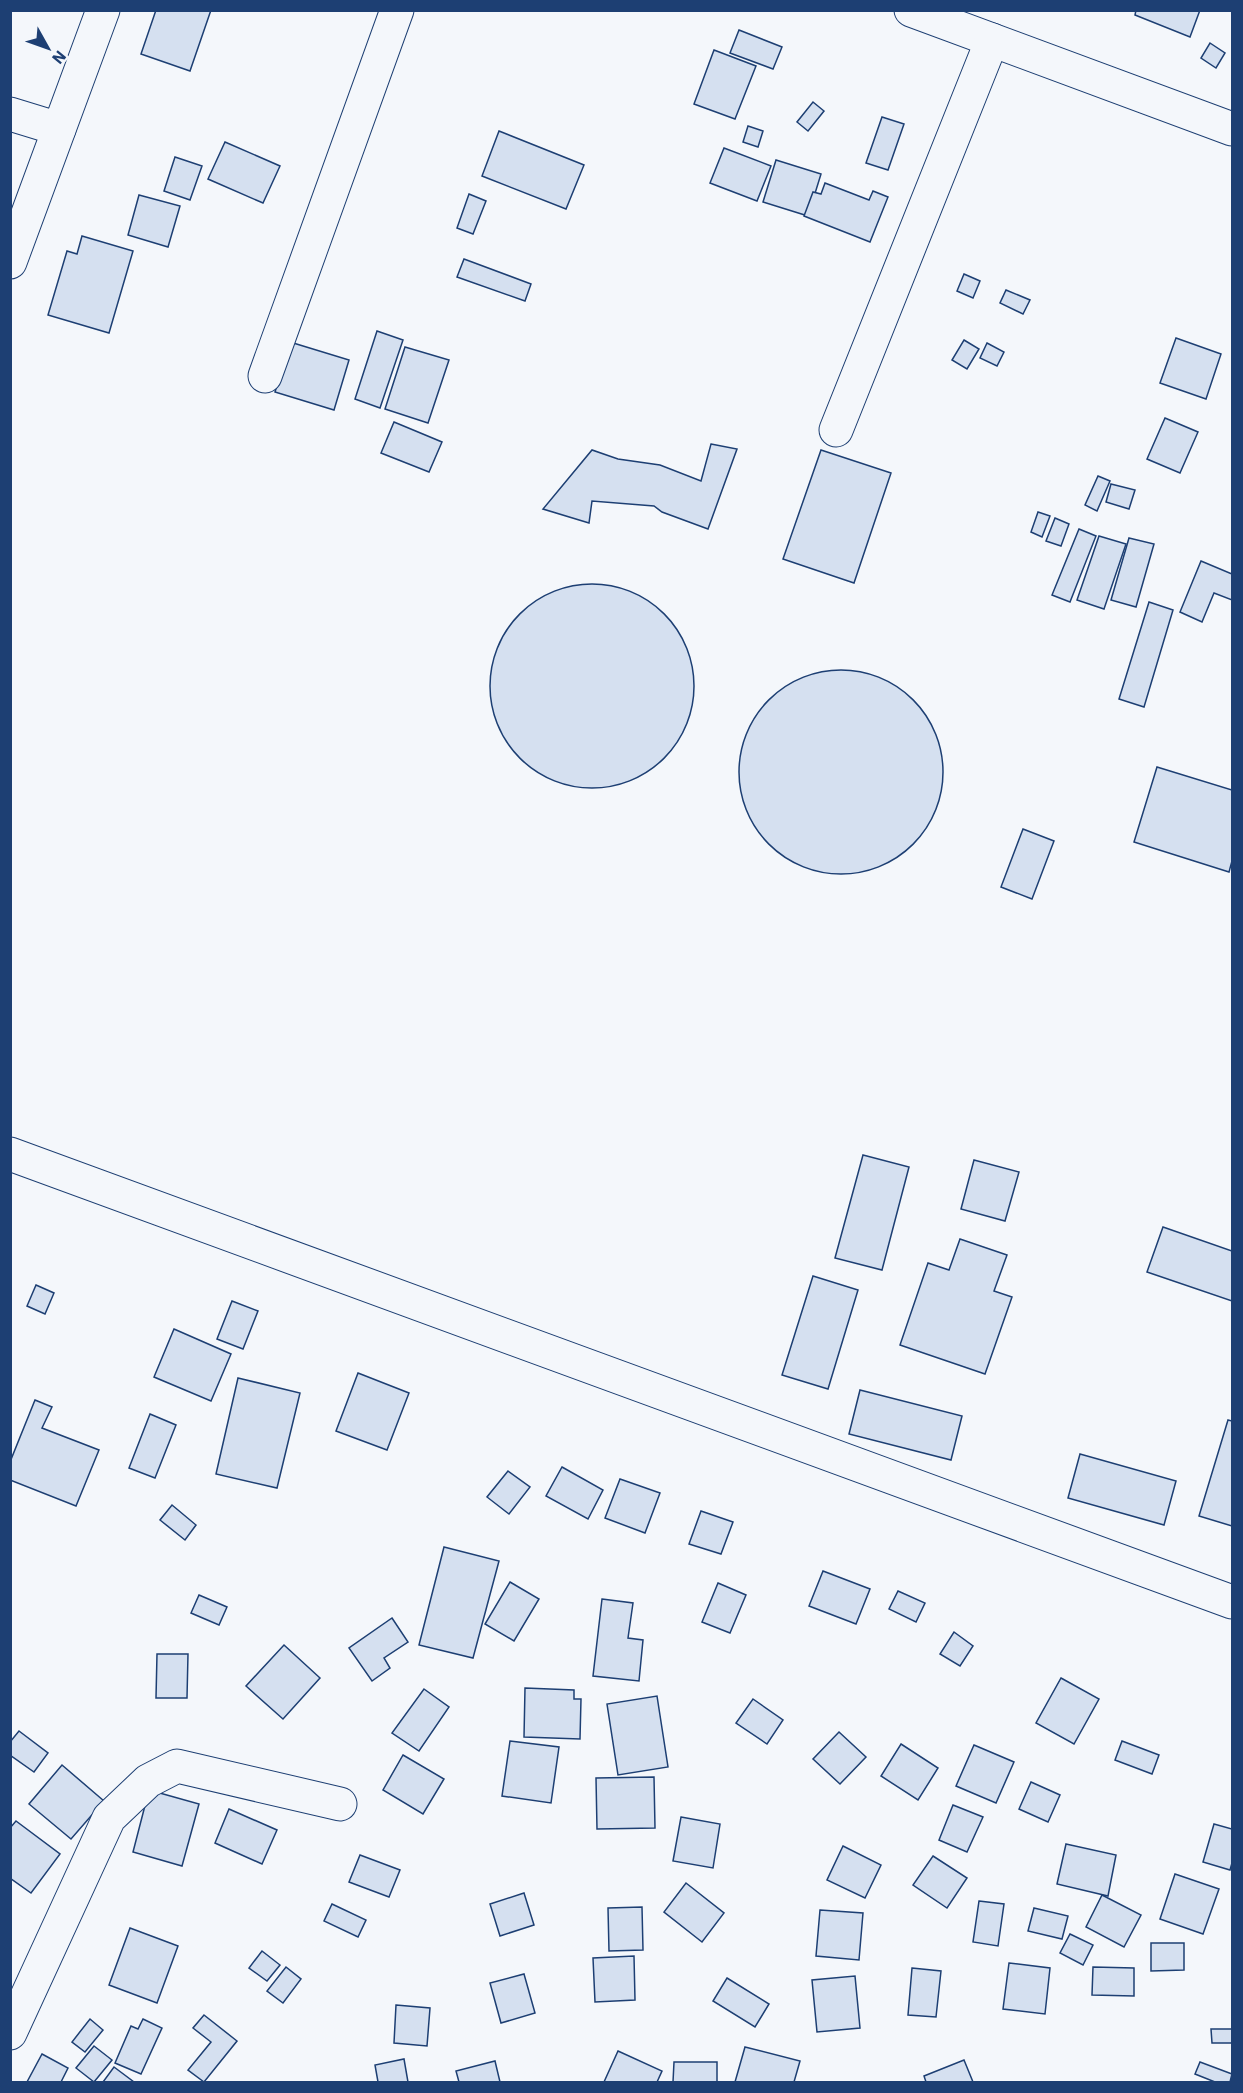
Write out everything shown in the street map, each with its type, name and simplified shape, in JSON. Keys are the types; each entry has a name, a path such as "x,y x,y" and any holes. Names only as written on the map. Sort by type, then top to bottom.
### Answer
{"street":[{"path":"10,262 103,10"},
{"path":"265,376 397,10"},
{"path":"911,10 1233,129"},
{"path":"836,430 992,40"},
{"path":"10,114 60,129"},
{"path":"10,1154 1233,1602"},
{"path":"10,2033 110,1818 148,1781 177,1766 340,1804"}],"building":[{"path":"156,10 211,10 190,71 141,54"},
{"path":"1136,10 1200,10 1190,37 1135,15"},
{"path":"739,30 782,47 773,69 730,53"},
{"path":"1210,43 1225,53 1216,68 1201,58"},
{"path":"714,50 756,66 735,119 694,104"},
{"path":"813,102 824,111 808,131 797,122"},
{"path":"882,117 904,124 888,170 866,163"},
{"path":"748,126 763,131 758,147 743,142"},
{"path":"499,131 584,165 566,209 482,176"},
{"path":"225,142 280,166 263,203 208,179"},
{"path":"724,148 771,166 757,201 710,183"},
{"path":"175,157 202,166 190,200 164,191"},
{"path":"776,160 821,174 808,216 763,202"},
{"path":"825,183 869,200 873,191 888,197 870,242 804,216 813,192 821,194"},
{"path":"469,194 486,201 473,234 457,228"},
{"path":"139,195 180,206 168,247 128,235"},
{"path":"82,236 133,251 109,333 48,315 67,251 77,254"},
{"path":"464,259 531,284 525,301 457,277"},
{"path":"964,274 980,281 973,298 957,291"},
{"path":"1006,290 1030,300 1023,314 1000,303"},
{"path":"377,331 403,340 380,408 355,399"},
{"path":"1176,338 1221,354 1206,399 1160,383"},
{"path":"964,340 979,349 967,369 952,360"},
{"path":"290,342 349,360 334,410 275,392"},
{"path":"987,343 1004,352 997,366 980,358"},
{"path":"405,347 449,360 428,423 385,409"},
{"path":"1165,418 1198,432 1180,473 1147,459"},
{"path":"394,422 442,442 429,472 381,453"},
{"path":"711,444 737,449 708,529 662,512 654,506 592,501 589,523 543,509 592,450 618,459 660,465 701,481"},
{"path":"821,450 891,473 854,583 783,559"},
{"path":"1098,476 1110,481 1097,511 1085,505"},
{"path":"1111,484 1135,490 1129,509 1106,502"},
{"path":"1038,512 1050,516 1042,537 1031,532"},
{"path":"1055,518 1069,524 1061,546 1046,541"},
{"path":"1079,529 1096,536 1070,602 1052,595"},
{"path":"1099,536 1126,544 1104,609 1077,600"},
{"path":"1129,538 1154,544 1136,607 1111,600"},
{"path":"1201,561 1232,574 1232,600 1214,593 1202,622 1180,612"},
{"path":"582,584 602,584 622,588 640,596 657,607 671,621 690,656 694,686 690,716 682,734 671,751 657,765 622,784 602,788 582,788 562,784 544,776 527,765 513,751 494,716 490,696 490,676 494,656 502,638 513,621 527,607 562,588"},
{"path":"1149,602 1173,610 1144,707 1119,699"},
{"path":"831,670 851,670 871,674 889,682 906,693 920,707 939,742 943,772 939,802 931,820 920,837 906,851 871,870 851,874 831,874 811,870 793,862 776,851 762,837 743,802 739,782 739,762 743,742 751,724 762,707 776,693 811,674"},
{"path":"1157,767 1232,790 1232,861 1229,872 1134,842"},
{"path":"1023,829 1054,841 1032,899 1001,887"},
{"path":"863,1155 909,1167 882,1270 835,1258"},
{"path":"974,1160 1019,1172 1005,1221 961,1209"},
{"path":"1163,1227 1232,1251 1232,1301 1147,1272"},
{"path":"960,1239 1007,1255 994,1291 1012,1297 985,1374 900,1345 928,1263 949,1270"},
{"path":"813,1276 858,1290 828,1389 782,1375"},
{"path":"36,1285 54,1293 45,1314 27,1306"},
{"path":"232,1301 258,1311 243,1349 217,1339"},
{"path":"174,1329 231,1354 211,1401 154,1377"},
{"path":"358,1373 409,1393 387,1450 336,1431"},
{"path":"238,1378 300,1393 277,1488 216,1474"},
{"path":"860,1390 962,1416 951,1460 849,1434"},
{"path":"35,1400 52,1407 42,1428 99,1450 76,1506 10,1480 10,1462"},
{"path":"150,1414 176,1425 155,1478 129,1468"},
{"path":"1228,1420 1232,1421 1232,1526 1199,1516"},
{"path":"1080,1454 1176,1481 1164,1525 1068,1498"},
{"path":"562,1467 603,1490 588,1519 546,1496"},
{"path":"508,1471 530,1487 509,1514 487,1497"},
{"path":"620,1479 660,1493 645,1533 605,1518"},
{"path":"172,1505 196,1525 185,1540 160,1520"},
{"path":"701,1511 733,1522 721,1554 689,1544"},
{"path":"444,1547 499,1561 473,1658 419,1645"},
{"path":"823,1571 870,1589 856,1624 809,1606"},
{"path":"510,1582 539,1599 514,1641 485,1624"},
{"path":"718,1583 746,1595 730,1633 702,1622"},
{"path":"898,1591 925,1603 916,1622 889,1609"},
{"path":"199,1595 227,1607 219,1625 191,1613"},
{"path":"602,1599 633,1603 628,1638 643,1640 639,1681 593,1676"},
{"path":"392,1618 408,1642 384,1658 390,1668 372,1681 349,1648"},
{"path":"954,1632 973,1646 960,1666 940,1654"},
{"path":"284,1645 320,1678 283,1719 246,1686"},
{"path":"157,1654 188,1654 187,1698 156,1698"},
{"path":"1061,1678 1099,1699 1074,1744 1036,1723"},
{"path":"525,1688 574,1690 574,1699 581,1699 580,1739 524,1737"},
{"path":"424,1689 449,1707 419,1751 392,1733"},
{"path":"657,1696 668,1767 618,1775 607,1704"},
{"path":"753,1699 783,1720 767,1744 736,1723"},
{"path":"19,1731 48,1753 34,1772 10,1755 10,1742"},
{"path":"839,1732 866,1757 840,1784 813,1759"},
{"path":"510,1741 559,1747 551,1803 502,1796"},
{"path":"1122,1741 1159,1755 1152,1774 1115,1760"},
{"path":"901,1744 938,1768 918,1800 881,1776"},
{"path":"974,1745 1014,1762 996,1803 956,1786"},
{"path":"403,1755 444,1779 423,1814 383,1790"},
{"path":"62,1765 104,1801 71,1839 29,1804"},
{"path":"654,1777 655,1828 597,1829 596,1778"},
{"path":"1031,1782 1060,1795 1048,1822 1019,1809"},
{"path":"149,1790 199,1804 182,1866 133,1852"},
{"path":"953,1805 983,1817 967,1852 939,1840"},
{"path":"229,1809 277,1830 262,1864 215,1843"},
{"path":"681,1817 720,1824 713,1868 673,1861"},
{"path":"16,1821 60,1854 31,1893 10,1878 10,1828"},
{"path":"1214,1824 1232,1829 1230,1870 1203,1862"},
{"path":"1066,1844 1116,1855 1108,1896 1057,1884"},
{"path":"843,1846 881,1865 865,1898 827,1880"},
{"path":"360,1855 400,1870 389,1897 349,1882"},
{"path":"933,1856 967,1878 947,1908 913,1885"},
{"path":"1175,1874 1219,1889 1203,1934 1160,1919"},
{"path":"686,1883 724,1913 702,1942 664,1912"},
{"path":"524,1893 534,1925 500,1936 490,1904"},
{"path":"1102,1895 1141,1915 1124,1947 1086,1927"},
{"path":"979,1901 1004,1904 998,1946 973,1942"},
{"path":"332,1904 366,1920 358,1937 324,1921"},
{"path":"642,1907 643,1950 609,1951 608,1908"},
{"path":"1034,1908 1068,1916 1062,1939 1028,1931"},
{"path":"820,1910 863,1913 859,1960 816,1956"},
{"path":"130,1928 178,1946 157,2003 109,1985"},
{"path":"1070,1934 1093,1945 1083,1965 1060,1953"},
{"path":"1151,1943 1184,1943 1184,1970 1151,1971"},
{"path":"262,1951 280,1965 267,1981 249,1968"},
{"path":"634,1956 635,2000 595,2002 593,1958"},
{"path":"1009,1963 1050,1968 1045,2014 1003,2009"},
{"path":"286,1967 301,1979 283,2003 267,1991"},
{"path":"1093,1967 1134,1968 1134,1996 1092,1995"},
{"path":"912,1968 941,1971 936,2017 908,2015"},
{"path":"524,1974 535,2013 501,2023 490,1983"},
{"path":"855,1976 860,2028 817,2032 812,1980"},
{"path":"727,1978 769,2004 755,2027 713,2001"},
{"path":"396,2005 430,2008 427,2046 394,2043"},
{"path":"204,2015 237,2041 204,2082 188,2070 211,2042 193,2028"},
{"path":"90,2019 103,2030 85,2052 72,2042"},
{"path":"143,2019 162,2028 141,2074 115,2063 131,2026 138,2029"},
{"path":"1211,2029 1232,2029 1232,2043 1212,2043"},
{"path":"94,2046 112,2060 94,2082 76,2068"},
{"path":"745,2047 800,2061 794,2082 735,2082"},
{"path":"618,2051 662,2071 657,2082 604,2082"},
{"path":"42,2054 68,2068 61,2082 27,2082"},
{"path":"404,2059 408,2082 378,2082 375,2065"},
{"path":"964,2060 973,2082 926,2082 924,2076"},
{"path":"495,2061 500,2082 459,2082 456,2071"},
{"path":"674,2062 717,2062 717,2082 673,2082"},
{"path":"1200,2062 1232,2074 1230,2082 1215,2082 1195,2074"},
{"path":"114,2067 134,2082 103,2082"}]}
